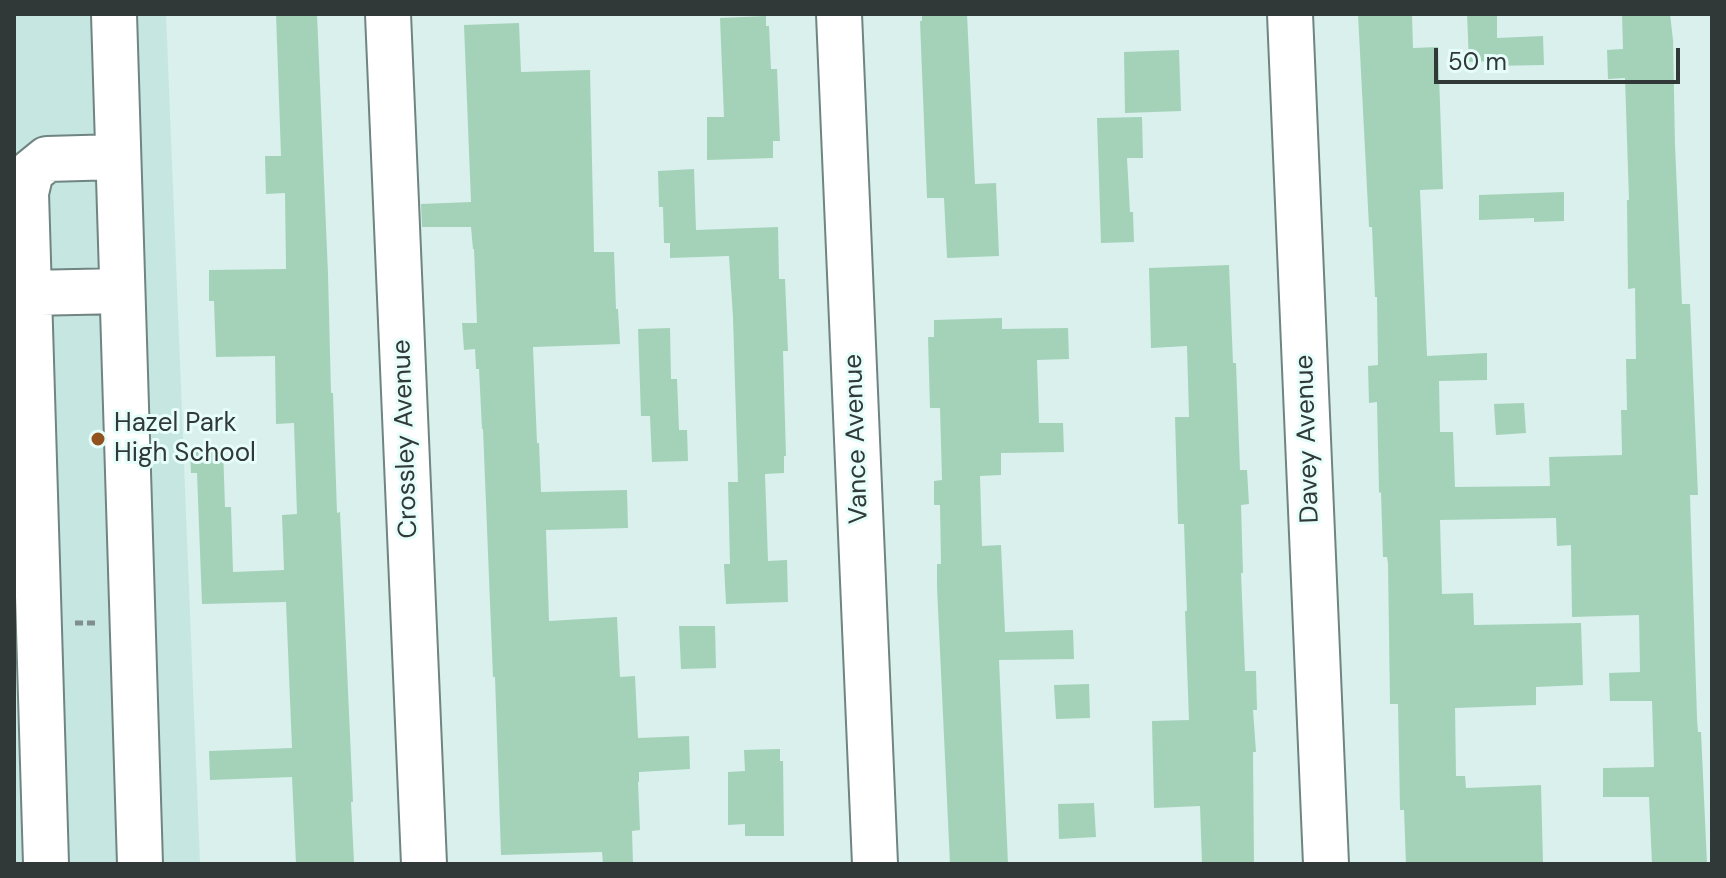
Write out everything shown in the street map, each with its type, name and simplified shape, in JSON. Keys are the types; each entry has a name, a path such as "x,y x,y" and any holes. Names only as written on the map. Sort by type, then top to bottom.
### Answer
{"street":[{"path":"114,14 140,864"},
{"name":"Crossley Avenue","path":"388,14 424,864"},
{"name":"Vance Avenue","path":"839,14 875,864"},
{"name":"Davey Avenue","path":"1290,14 1326,864"},
{"path":"46,864 26,193 31,172 47,159 118,157"},
{"path":"29,293 122,291"}],"shaded area":[{"name":"Hazel Park High School","path":"14,14 166,14 200,864 14,864"}],"building":[{"path":"276,14 317,14 331,393 337,513 340,512 354,862 296,864 292,777 210,780 209,751 292,748 286,602 202,604 197,473 191,473 190,449 223,447 225,507 231,507 233,572 284,570 282,515 297,514 294,423 276,424 275,356 216,357 214,301 209,301 209,270 286,269 285,193 266,194 265,156 281,156"},
{"path":"922,14 967,14 975,184 996,183 999,256 947,258 944,198 927,198"},
{"path":"1358,14 1412,14 1413,48 1438,47 1443,189 1420,190 1427,356 1487,353 1487,380 1439,381 1440,432 1453,432 1455,487 1550,486 1549,457 1622,455 1621,410 1627,410 1626,359 1636,359 1635,288 1628,289 1625,78 1608,79 1607,50 1623,49 1622,14 1670,14 1682,304 1690,304 1698,495 1690,495 1697,718 1698,732 1701,732 1707,864 1652,864 1649,797 1603,797 1603,768 1654,767 1652,701 1610,701 1609,673 1640,672 1639,615 1572,617 1571,545 1557,546 1556,518 1440,520 1442,594 1473,593 1474,625 1581,623 1583,685 1536,687 1536,705 1455,708 1456,776 1465,776 1466,788 1541,785 1543,864 1406,864 1404,810 1400,810 1398,704 1390,704 1388,564 1387,557 1383,557 1377,402 1369,403 1368,366 1378,365 1377,297 1372,227 1369,227"},
{"path":"1467,14 1497,14 1497,38 1543,36 1544,65 1493,66 1493,61 1469,62"},
{"path":"766,16 771,69 777,69 780,141 773,141 773,158 707,160 707,117 724,117 720,18"},
{"path":"519,23 521,72 590,70 594,252 614,252 620,344 533,347 541,492 627,490 628,528 546,530 549,621 617,617 620,677 635,676 638,738 689,736 690,769 639,772 640,830 632,831 633,864 603,864 602,852 501,855 479,369 476,369 475,349 464,350 462,323 477,323 474,249 471,227 422,227 421,204 471,202 464,25"},
{"path":"1179,50 1181,111 1125,113 1124,52"},
{"path":"1142,117 1143,158 1127,158 1134,242 1101,243 1097,118"},
{"path":"694,169 696,230 778,227 779,279 785,279 788,351 783,351 786,456 784,473 765,474 768,561 787,560 788,602 726,604 724,564 730,564 728,482 738,482 729,256 670,258 670,243 664,243 663,207 659,207 658,171"},
{"path":"1564,192 1564,221 1534,222 1534,218 1479,220 1479,195"},
{"path":"1229,265 1240,470 1247,470 1249,504 1241,505 1245,671 1256,671 1257,710 1253,710 1256,752 1253,752 1254,864 1202,864 1200,806 1154,808 1152,721 1189,720 1184,524 1178,524 1175,417 1189,417 1187,346 1151,348 1149,268"},
{"path":"1002,318 1002,329 1068,328 1069,359 1037,360 1039,423 1063,423 1064,452 1001,453 1001,475 980,476 982,546 1001,545 1005,632 1073,630 1074,659 999,660 1008,864 950,864 937,587 937,564 941,564 940,505 934,505 934,481 942,480 940,408 930,408 928,337 934,337 934,320"},
{"path":"670,328 671,379 677,379 679,430 687,430 688,461 652,462 650,416 641,416 638,329"},
{"path":"1524,403 1526,433 1496,435 1494,404"},
{"path":"679,626 715,626 716,668 681,669"},
{"path":"1089,684 1090,718 1056,719 1054,685"},
{"path":"780,749 780,761 783,761 784,836 745,836 745,824 728,825 728,772 745,771 744,750"},
{"path":"1094,803 1096,837 1059,839 1058,804"}],"place":[{"name":"Hazel Park High School","path":"98,439"}]}
